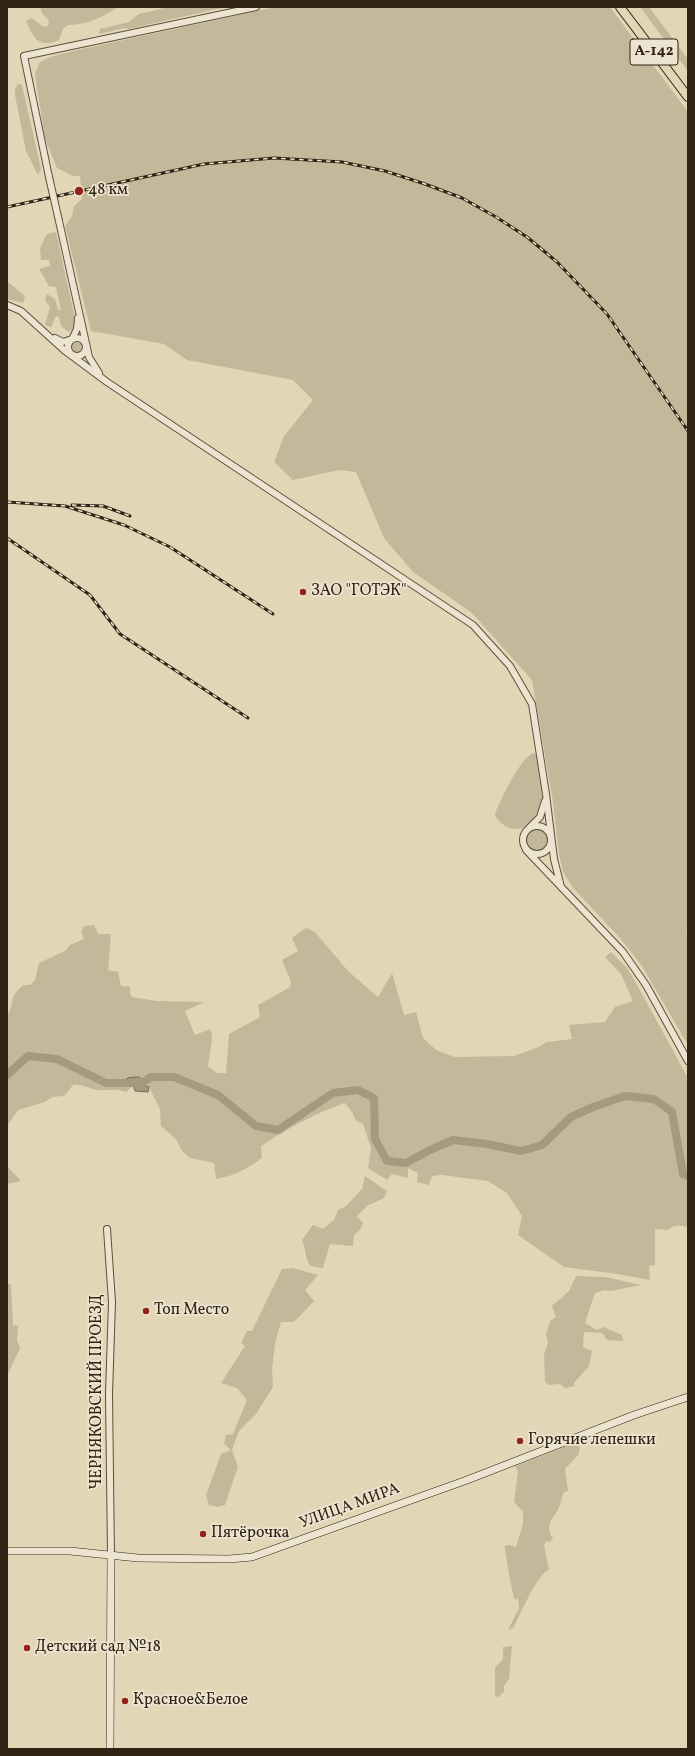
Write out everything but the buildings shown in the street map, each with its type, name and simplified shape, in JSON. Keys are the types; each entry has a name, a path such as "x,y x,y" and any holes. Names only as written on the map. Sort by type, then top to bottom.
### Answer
{"highway":[{"name":"А-142","path":"620,7 688,98"}],"main road":[{"name":"УЛИЦА МИРА","path":"7,1552 70,1551 111,1556 229,1559 252,1557 467,1480 634,1415 688,1397"},
{"path":"110,1749 111,1556"}],"street":[{"path":"107,382 93,366 87,345 49,177 24,56 256,7"},
{"path":"7,305 22,311 71,355 107,382 473,625 510,666 532,704 546,794 551,840 561,888"},
{"path":"71,355 68,346 77,329 78,309"},
{"path":"46,332 61,342 81,338 87,345"},
{"path":"71,355 77,357 83,355 87,345"},
{"path":"546,794 542,814 529,828 523,838 526,850 606,933 636,970 688,1061"},
{"path":"526,850 534,854 542,854 549,848 551,840 548,831 544,828 536,826 529,828"},
{"name":"ЧЕРНЯКОВСКИЙ ПРОЕЗД","path":"107,1229 112,1302 109,1394 111,1556"}],"shaded area":[{"path":"40,7 119,7 89,22 68,25 63,29 59,40 46,43 41,42 34,37 26,21 32,18 44,27 48,26 49,20 42,13"},
{"path":"168,7 226,7 129,29 125,28 99,34 100,29 129,22 139,14"},
{"path":"276,7 610,7 688,112 688,931 686,931 688,936 688,1045 642,966 620,938 574,889 563,872 559,854 553,802 532,680 472,613 413,572 384,538 356,472 339,470 293,480 274,462 284,436 313,400 293,380 187,360 164,344 91,331 65,226 72,216 74,206 82,199 80,176 73,176 57,168 45,139 35,74 40,62 50,57 73,51"},
{"path":"640,7 649,7 688,59 688,71"},
{"path":"18,84 22,85 41,169 38,175 26,151 15,95 15,89"},
{"path":"56,232 74,314 74,329 68,332 61,326 59,317 56,316 51,327 45,325 50,307 45,300 47,294 55,299 58,310 61,310 56,287 49,286 39,269 50,266 49,260 41,260 40,248 47,234"},
{"path":"7,281 25,296 23,303 7,299"},
{"path":"75,342 79,342 83,348 79,354 75,354 71,350 71,346"},
{"path":"533,753 537,755 541,773 544,793 543,804 537,817 526,826 520,829 507,827 499,821 495,813 506,789 522,763"},
{"path":"537,829 545,832 548,840 545,848 537,851 529,848 526,840 529,832"},
{"path":"94,925 98,934 111,934 108,970 118,972 121,986 130,987 130,994 132,997 156,1001 204,1002 185,1011 195,1035 211,1029 212,1039 208,1066 217,1073 226,1073 229,1034 260,1017 258,1005 290,987 291,982 282,960 298,951 292,938 306,928 315,932 348,971 378,997 392,973 404,1015 416,1012 423,1038 436,1050 455,1057 514,1056 539,1047 547,1042 572,1039 569,1025 605,1022 615,1007 633,1001 621,974 605,957 611,952 627,968 688,1078 688,1227 675,1226 668,1230 655,1229 655,1265 649,1266 650,1280 564,1267 518,1235 522,1216 507,1193 488,1181 442,1175 432,1176 429,1185 417,1182 418,1173 408,1168 408,1178 392,1174 387,1180 368,1168 371,1148 363,1124 356,1121 352,1112 345,1103 302,1122 261,1146 262,1158 246,1169 223,1178 216,1179 214,1163 190,1158 182,1151 176,1139 161,1126 160,1109 149,1087 145,1086 143,1080 139,1077 133,1082 133,1086 126,1092 115,1090 97,1090 80,1085 73,1085 64,1096 52,1097 45,1102 18,1110 7,1126 7,1016 10,1011 13,998 23,985 30,985 35,980 39,963 65,951 70,945 84,939 81,931 84,926"},
{"path":"139,1077 143,1080 145,1086 149,1087 148,1092 135,1091 132,1082 124,1084 122,1082 128,1078"},
{"path":"7,1166 21,1181 7,1184"},
{"path":"365,1176 387,1191 384,1198 367,1206 357,1216 363,1223 360,1230 354,1235 353,1246 330,1244 323,1268 310,1266 302,1240 313,1225 323,1229 334,1220 338,1210 346,1206 362,1189"},
{"path":"292,1268 318,1275 305,1290 314,1301 294,1322 281,1322 275,1343 272,1369 273,1387 256,1414 239,1431 232,1450 238,1467 225,1505 218,1507 209,1505 206,1495 221,1454 231,1450 224,1444 226,1435 233,1434 247,1400 237,1388 221,1383 245,1346 241,1343 247,1331 252,1331 282,1269"},
{"path":"576,1276 606,1277 641,1285 611,1291 604,1290 595,1293 585,1323 597,1330 604,1327 622,1335 623,1341 607,1340 602,1333 584,1332 583,1347 592,1351 589,1366 574,1383 575,1386 565,1388 560,1384 548,1385 545,1381 544,1355 548,1343 546,1335 550,1321 556,1317 552,1306 569,1291"},
{"path":"7,1283 11,1284 13,1325 18,1326 17,1340 20,1348 7,1376"},
{"path":"577,1442 580,1444 579,1454 565,1469 568,1491 564,1492 560,1505 551,1521 549,1529 553,1538 550,1542 546,1541 544,1546 549,1570 539,1579 513,1628 508,1630 519,1608 518,1598 515,1600 512,1590 505,1546 509,1545 516,1547 523,1524 523,1512 514,1502 518,1472 515,1466"},
{"path":"512,1646 509,1679 504,1686 504,1692 498,1697 495,1696 495,1668 503,1659 503,1647"}],"waterway":[{"path":"7,1075 28,1056 57,1059 106,1083 143,1082 151,1077 174,1077 218,1095 256,1126 278,1130 333,1093 358,1090 374,1098 375,1139 387,1161 406,1163 453,1140 487,1144 521,1151 542,1145 571,1117 593,1107 625,1096 654,1099 672,1112 683,1174 688,1176"}],"railway":[{"path":"7,207 204,164 274,158 342,162 385,171 425,184 462,198 496,217 527,237 557,262 607,314 688,431"},
{"path":"7,502 65,506 124,525 170,547 273,614"},
{"path":"72,505 103,506 130,516"},
{"path":"7,538 90,595 120,634 248,718"}],"place":[{"name":"48 км","path":"79,191"},
{"name":"ЗАО \"ГОТЭК\"","path":"303,592"},
{"name":"Топ Место","path":"146,1311"},
{"name":"Горячие лепешки","path":"520,1441"},
{"name":"Пятёрочка","path":"203,1534"},
{"name":"Детский сад №18","path":"27,1648"},
{"name":"Красное&Белое","path":"125,1701"}]}
